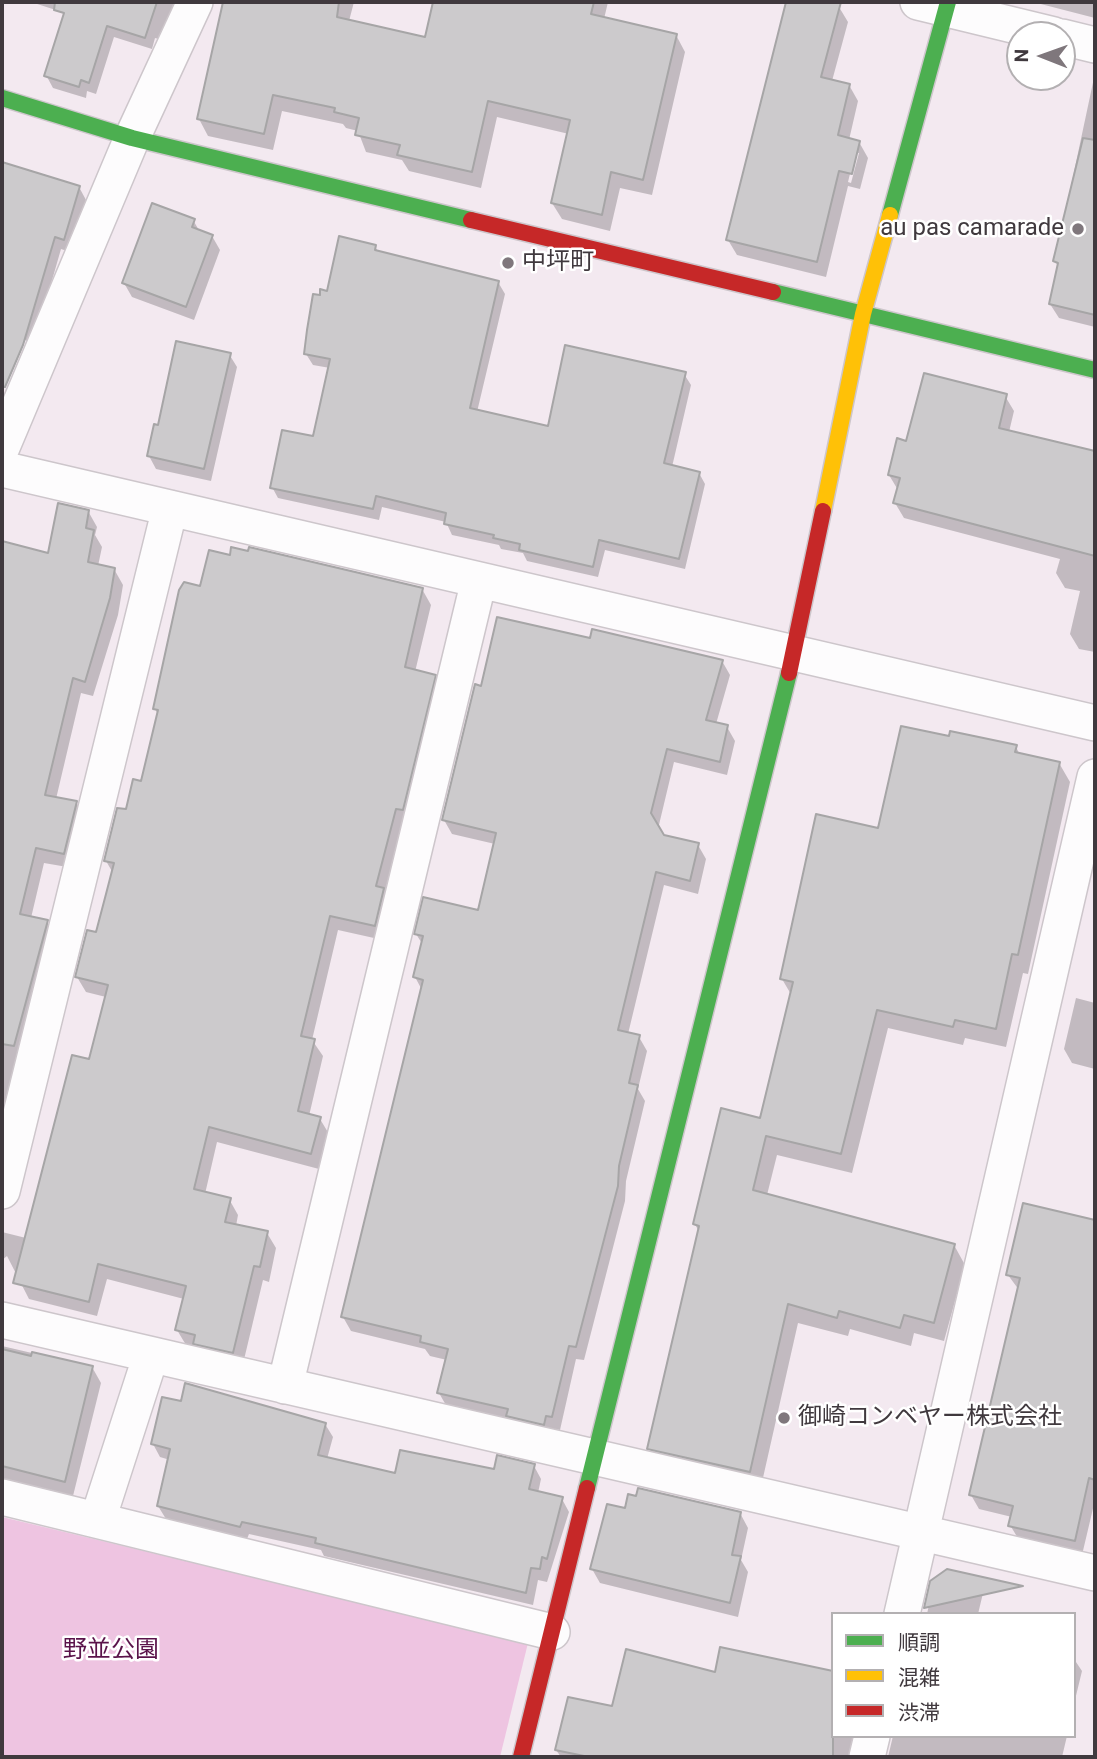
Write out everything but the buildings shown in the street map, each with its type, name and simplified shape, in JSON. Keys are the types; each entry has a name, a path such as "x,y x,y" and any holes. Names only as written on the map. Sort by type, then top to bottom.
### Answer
{"street":[{"path":"2,447 132,138 195,2"},
{"path":"521,1757 794,653 863,314 937,4 1006,22"},
{"path":"1076,40 1095,45"},
{"path":"2,98 132,138 1095,370"},
{"path":"2,469 1095,723"},
{"path":"2,1191 170,508"},
{"path":"285,1386 479,580"},
{"path":"902,1612 1095,777"},
{"path":"2,1321 1095,1573"},
{"path":"98,1519 150,1355"},
{"path":"2,1497 552,1632"},
{"path":"867,1757 872,1738"}],"green space":[{"name":"野並公園","path":"2,1517 528,1643 500,1757 2,1757"}],"traffic: fast":[{"path":"890,215 948,2"},
{"path":"2,98 132,138 471,220"},
{"path":"773,292 1095,370"},
{"path":"587,1488 789,673"}],"traffic: slow":[{"path":"823,511 863,314 890,215"}],"traffic: jam":[{"path":"471,220 773,292"},
{"path":"789,673 823,511"},
{"path":"521,1757 587,1488"}],"place":[{"name":"au pas camarade","path":"1078,229"},
{"name":"中坪町","path":"508,263"},
{"name":"御崎コンベヤー株式会社","path":"784,1418"}]}
